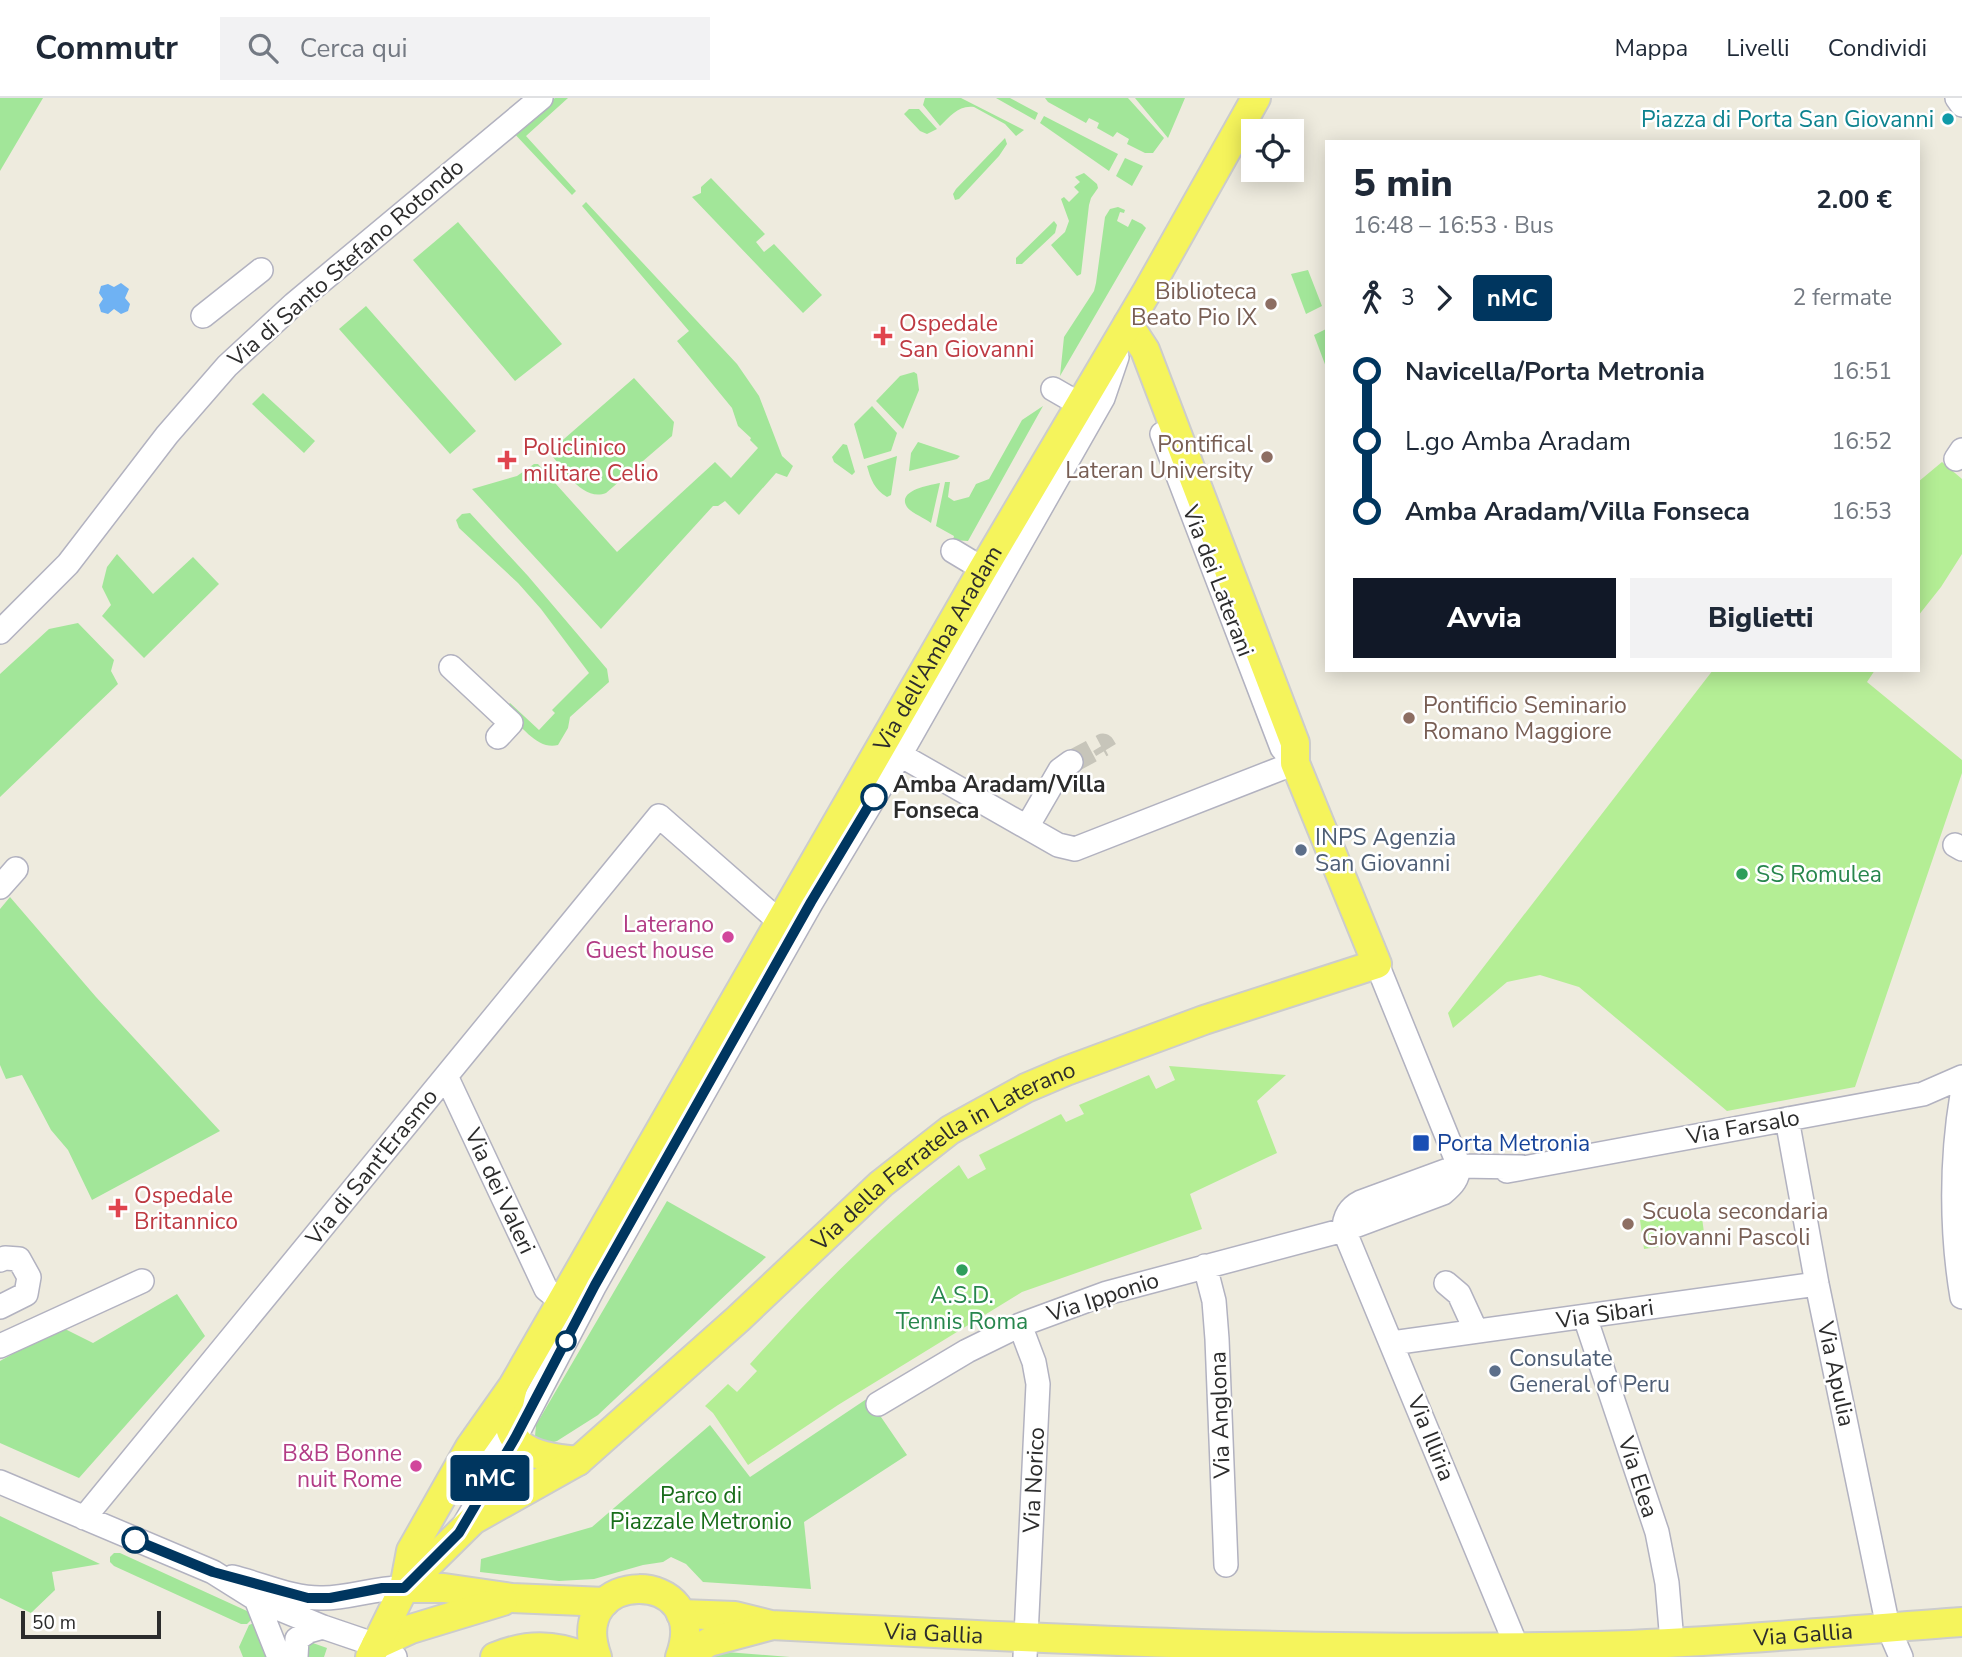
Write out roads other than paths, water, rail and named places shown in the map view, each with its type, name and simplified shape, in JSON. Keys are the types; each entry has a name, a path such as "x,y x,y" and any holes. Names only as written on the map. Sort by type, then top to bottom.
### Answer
{"main road":[{"name":"Via dell'Amba Aradam","path":"376,1654 404,1588 411,1551 437,1546 470,1447 513,1386 780,922 891,750 983,569 1087,408 1128,324 1256,98"},
{"name":"Via dei Laterani","path":"1128,324 1145,350 1295,743 1295,763 1377,964"},
{"name":"Via della Ferratella in Laterano","path":"437,1546 481,1515 578,1461 746,1311 881,1184 950,1130 1026,1088 1066,1071 1204,1020 1377,964"},
{"path":"513,1386 508,1410 515,1438 533,1454 578,1461"},
{"path":"404,1588 444,1588 468,1602"},
{"path":"597,1657 592,1637 595,1616 605,1602 630,1588 648,1589 669,1598 681,1614 685,1633 680,1657"},
{"path":"376,1654 411,1629 468,1602 512,1598 605,1602"},
{"path":"681,1614 735,1616 771,1625"},
{"name":"Via Gallia","path":"771,1625 1025,1648 1228,1644 1519,1652 1597,1651 1672,1642 1962,1622"},
{"path":"685,1657 709,1642 771,1625"},
{"path":"496,1657 516,1650 536,1652 561,1648 584,1657"}],"street":[{"name":"Via di Santo Stefano Rotondo","path":"0,632 68,564 167,435 226,366 294,304 541,98"},
{"path":"1957,98 1962,105"},
{"path":"203,316 261,270"},
{"path":"1053,389 1087,408"},
{"name":"Via dell'Amba Aradam","path":"437,1546 515,1438 595,1285 811,902 891,750 1087,408"},
{"path":"953,551 983,569"},
{"path":"451,667 511,723 498,737"},
{"path":"891,750 1058,845 1075,849 1295,763"},
{"path":"1027,827 1060,770 1071,762"},
{"name":"Via di Sant'Erasmo","path":"84,1518 659,816 780,922"},
{"path":"0,887 16,869"},
{"name":"Via dei Laterani","path":"1377,964 1459,1166"},
{"name":"Via dei Valeri","path":"446,1076 546,1289 561,1301"},
{"name":"Via Farsalo","path":"1344,1230 1521,1167 1923,1094 1962,1077"},
{"path":"1962,1096 1955,1187 1956,1236 1962,1297"},
{"name":"Via Apulia","path":"1787,1119 1817,1284 1888,1627 1901,1657"},
{"path":"1344,1230 1347,1213 1361,1202 1459,1166 1457,1178 1443,1193"},
{"name":"Via Farsalo","path":"1459,1166 1521,1167"},
{"name":"Via Ipponio","path":"878,1404 967,1351 1020,1325 1107,1293 1344,1230"},
{"name":"Via Illiria","path":"1344,1230 1519,1652"},
{"path":"0,1261 5,1258 19,1259 29,1278 26,1294 0,1307"},
{"name":"Via Anglona","path":"1205,1266 1214,1301 1217,1339 1226,1565"},
{"path":"0,1346 142,1281"},
{"path":"1446,1283 1459,1294 1476,1331"},
{"name":"Via Sibari","path":"1392,1343 1817,1284"},
{"path":"561,1301 595,1285"},
{"name":"Via Elea","path":"1585,1317 1657,1532 1667,1583 1672,1642"},
{"name":"Via Norico","path":"1020,1325 1034,1362 1038,1384 1025,1648"},
{"path":"0,1482 261,1592 376,1654"},
{"path":"261,1592 323,1598 382,1588 404,1588"},
{"path":"261,1592 265,1617 279,1657"},
{"path":"296,1657 294,1650 297,1639 309,1631 323,1627"}],"water":[{"path":"121,283 129,289 125,298 130,304 128,311 121,314 114,309 108,314 101,312 101,286 108,284 114,287"}],"tunnel":[{"path":"1071,762 1103,745 1106,750"}],"place":[{"name":"Piazza di Porta San Giovanni","path":"1948,119"},
{"name":"Biblioteca Beato Pio IX","path":"1271,304"},
{"name":"Ospedale San Giovanni","path":"883,336"},
{"name":"Pontifical Lateran University","path":"1267,457"},
{"name":"Policlinico militare Celio","path":"507,460"},
{"name":"Pontificio Seminario Romano Maggiore","path":"1409,718"},
{"name":"Amba Aradam/Villa Fonseca","path":"874,797"},
{"name":"INPS Agenzia San Giovanni","path":"1301,850"},
{"name":"SS Romulea","path":"1742,874"},
{"name":"Laterano Guest house","path":"728,937"},
{"name":"Porta Metronia","path":"1421,1143"},
{"name":"Ospedale Britannico","path":"118,1208"},
{"name":"Scuola secondaria Giovanni Pascoli","path":"1628,1224"},
{"name":"A.S.D. Tennis Roma","path":"962,1270"},
{"name":"Consulate General of Peru","path":"1495,1371"},
{"name":"B&B Bonne nuit Rome","path":"416,1466"}],"park label":[{"name":"Parco di Piazzale Metronio","path":"701,1508"}]}
